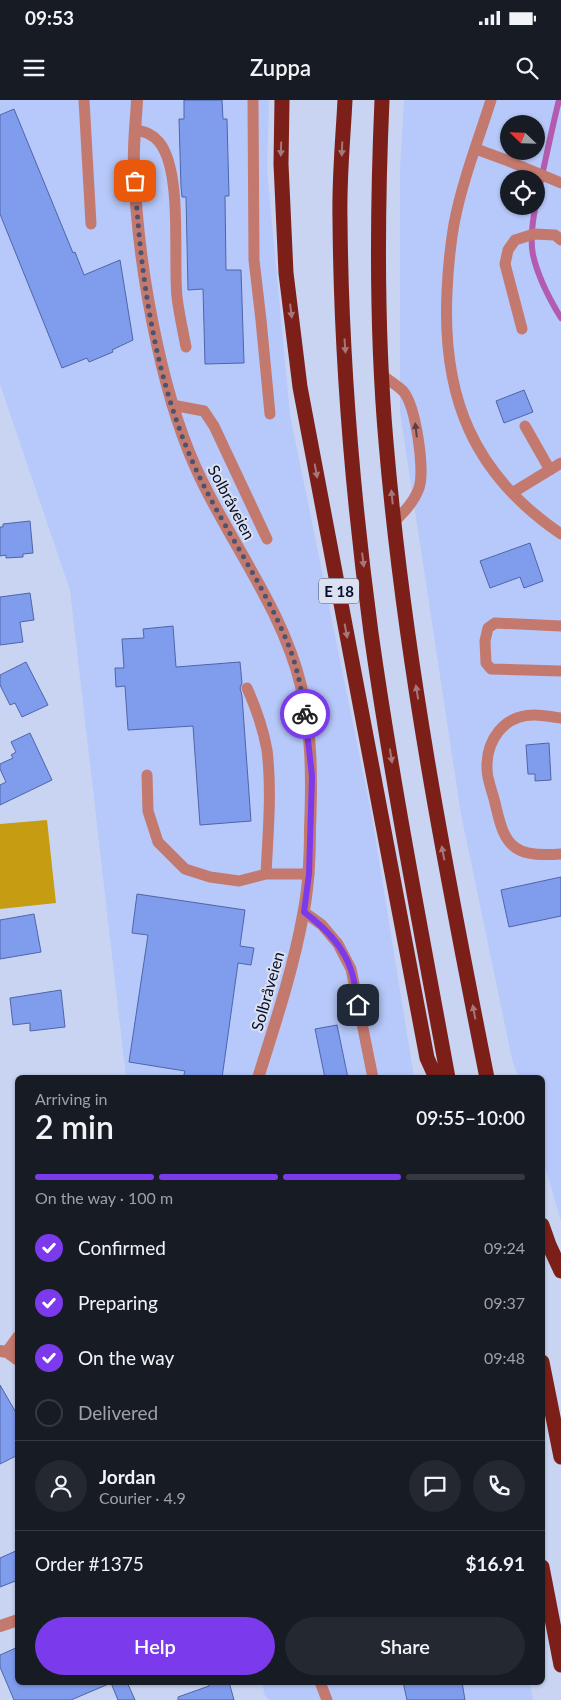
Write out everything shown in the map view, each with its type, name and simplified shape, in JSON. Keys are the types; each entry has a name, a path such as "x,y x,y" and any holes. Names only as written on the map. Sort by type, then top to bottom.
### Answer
{"highway":[{"name":"E 18","path":"282,100 280,164 286,273 300,387 427,1058 435,1075"},
{"name":"E 18","path":"344,100 340,218 352,473 371,634 403,830 447,1075"},
{"path":"382,100 378,223 382,374 386,442 394,522 408,632 438,824 486,1075"},
{"path":"479,1038 498,1075"},
{"path":"545,1234 561,1272"},
{"path":"545,1377 561,1457"},
{"path":"545,1582 561,1665"}],"street":[{"name":"Solbråveien","path":"137,100 134,164 138,234 145,288 164,377 182,437 201,480 289,645 301,687 312,776 309,874 304,912 292,966 259,1075"},
{"path":"8,1354 15,1342"},
{"path":"0,1626 15,1621"}],"lane":[{"path":"84,100 92,224"},
{"path":"253,100 254,260 270,414"},
{"path":"491,100 454,224 446,306 450,369 456,396 479,450 494,473 534,514 561,534"},
{"path":"136,130 148,132 160,142 168,160 175,196 177,298 186,347"},
{"path":"476,149 561,183"},
{"path":"522,329 505,264 508,250 516,240 534,234 555,236 561,240"},
{"path":"382,374 403,391 408,400 415,422 420,465 421,480 412,504 394,522"},
{"path":"172,405 204,411 214,426 267,539"},
{"path":"512,493 558,466 525,426"},
{"path":"561,626 495,623 488,628 485,641 486,663 491,669 561,671"},
{"path":"248,688 259,715 266,750 269,791 266,874"},
{"path":"561,718 533,715 518,718 502,727 490,744 487,770 498,817 507,839 516,848 530,853 561,854"},
{"path":"148,775 148,811 158,842 185,869 210,877 239,881 266,874 309,874"},
{"path":"304,912 322,925 338,944 351,969 372,1075"},
{"path":"321,1685 327,1700"}],"shaded area":[{"path":"0,100 269,100 267,170 290,415 372,817 414,1075 126,1075 70,590 0,384"},
{"path":"404,100 561,100 561,1221 545,1167 545,1075 517,1075 512,1059 461,814 400,412 400,169"},
{"path":"47,820 56,903 0,909 0,824"},
{"path":"263,1685 530,1685 533,1700 269,1700 264,1694"}],"building":[{"path":"184,100 222,100 223,119 227,119 229,196 225,196 226,270 241,270 244,363 205,364 203,289 188,290 186,197 182,197 181,187 179,119 184,119"},
{"path":"14,109 73,253 75,252 84,275 120,260 133,340 112,350 113,352 89,362 87,358 62,368 0,214 0,115"},
{"path":"524,390 533,412 504,423 496,401"},
{"path":"30,521 33,553 23,554 23,557 6,558 6,555 0,556 0,527 3,527 3,524"},
{"path":"530,543 543,581 524,588 520,577 490,588 480,561"},
{"path":"30,593 34,620 20,622 23,642 0,645 0,597"},
{"path":"173,626 176,667 240,662 242,683 240,688 251,821 200,825 193,726 128,730 125,686 116,687 115,668 124,668 122,639 144,638 143,629"},
{"path":"26,662 48,705 22,717 15,703 10,705 0,685 0,675"},
{"path":"30,733 52,780 0,805 0,785 6,782 0,769 0,764 13,758 11,755 16,752 11,742"},
{"path":"549,743 551,780 535,781 535,774 528,774 526,745"},
{"path":"561,877 561,916 509,927 501,890"},
{"path":"137,894 245,910 240,946 254,948 251,965 238,963 222,1075 184,1075 185,1071 129,1062 148,935 132,933"},
{"path":"34,914 41,952 0,959 0,920"},
{"path":"61,990 65,1027 30,1031 30,1023 13,1025 10,998"},
{"path":"337,1025 347,1075 324,1075 315,1029"},
{"path":"0,1385 15,1411 15,1456 0,1464"},
{"path":"15,1551 15,1581 0,1587 0,1558"},
{"path":"15,1648 15,1685 106,1685 71,1700 14,1700 0,1667 0,1655"},
{"path":"112,1685 128,1685 135,1700 118,1700"},
{"path":"230,1685 234,1700 178,1700 178,1697 209,1686"},
{"path":"404,1685 462,1685 465,1700 407,1700"}],"waterway":[{"path":"559,100 534,213 532,245 535,263 541,280 561,318"}],"way so far":[{"path":"135,181 138,234 146,297 164,377 182,437 201,480 289,645 301,687 305,714"}],"route":[{"path":"305,714 312,776 309,874 304,912 322,925 338,944 351,969 358,1005"}]}
